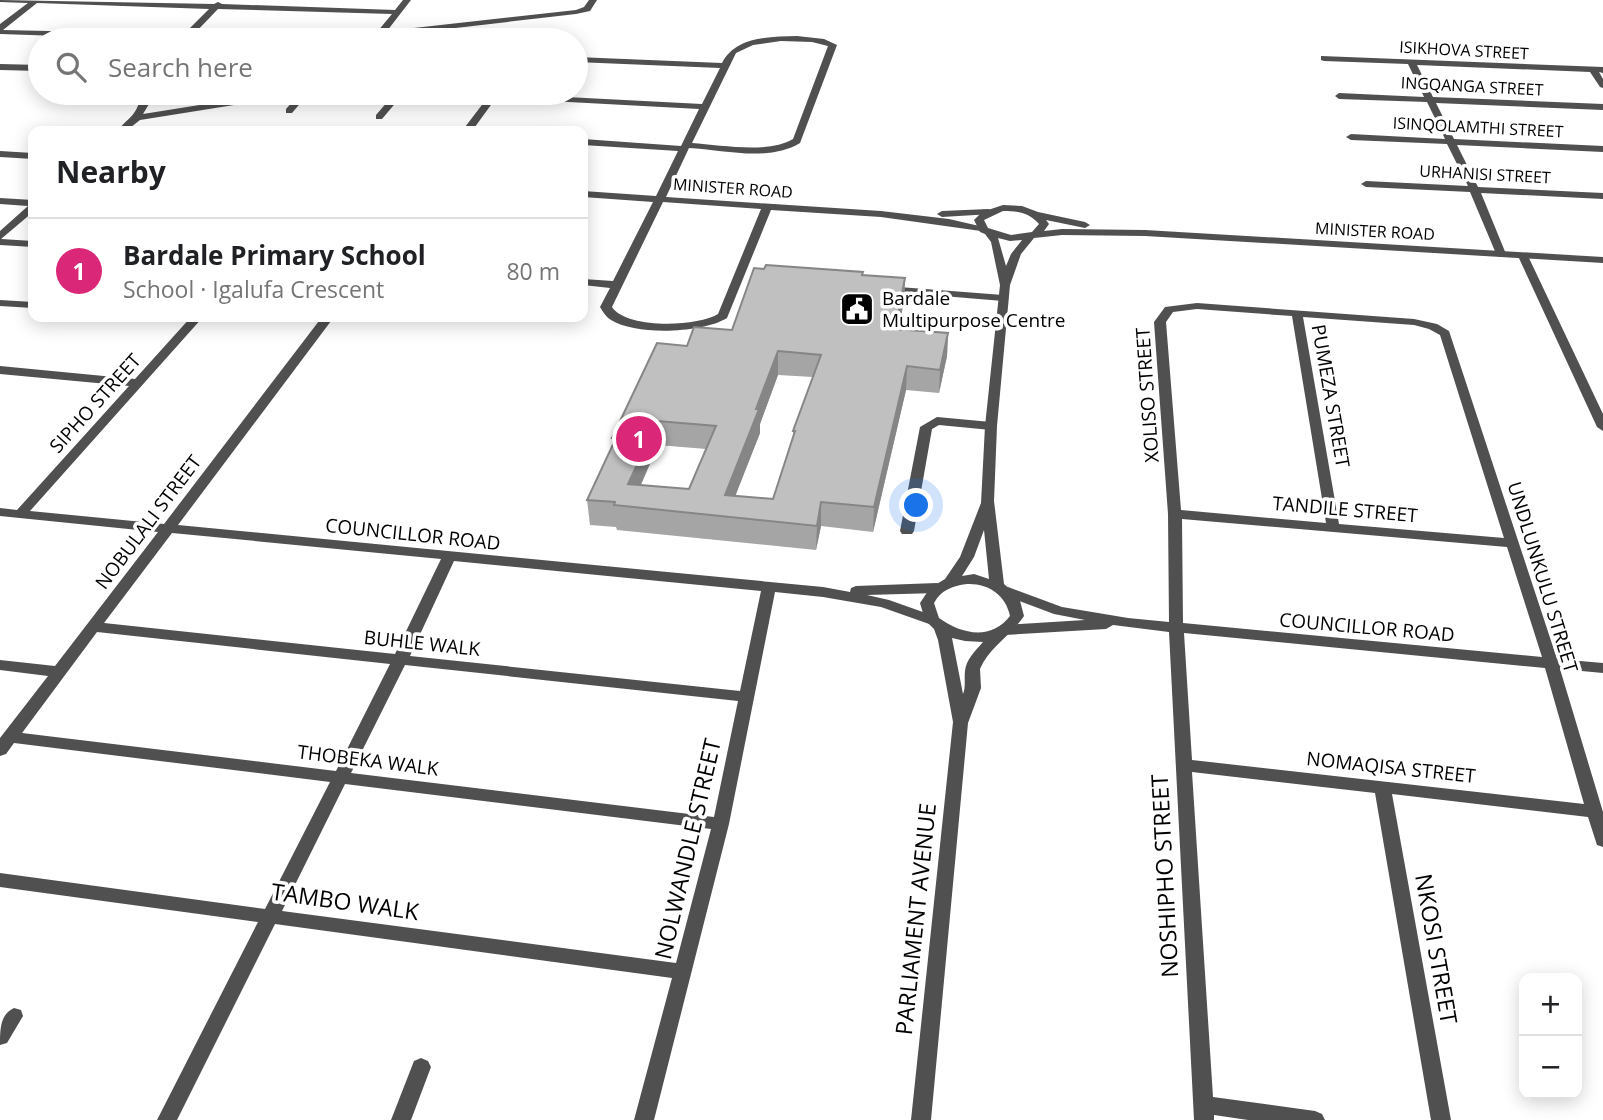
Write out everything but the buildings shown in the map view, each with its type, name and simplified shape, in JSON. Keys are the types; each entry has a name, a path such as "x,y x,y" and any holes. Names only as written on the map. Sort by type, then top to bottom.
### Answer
{"street":[{"path":"0,0 219,3 398,12"},
{"path":"384,28 407,0"},
{"path":"425,28 586,10 593,0"},
{"path":"0,30 37,1"},
{"path":"195,28 219,3"},
{"path":"0,30 28,31"},
{"path":"588,142 686,147 776,150 792,146 797,141 833,45 814,39 750,42 735,48 723,66 704,107 686,147 662,199 606,307 618,319 691,327 719,320 723,316 767,206"},
{"name":"ISIKHOVA STREET","path":"1324,58 1603,70"},
{"path":"588,60 723,66"},
{"path":"1410,61 1474,189 1501,254"},
{"path":"0,67 28,68"},
{"path":"1592,69 1603,85"},
{"name":"INGQANGA STREET","path":"1339,96 1603,107"},
{"path":"588,100 704,107"},
{"path":"137,118 141,105"},
{"path":"127,126 137,118 217,105"},
{"path":"289,111 294,105"},
{"path":"379,117 390,105"},
{"path":"471,126 486,105"},
{"name":"ISINQOLAMTHI STREET","path":"1351,137 1603,149"},
{"path":"0,154 28,156"},
{"name":"URHANISI STREET","path":"1366,184 1603,196"},
{"name":"MINISTER ROAD","path":"588,194 881,214 949,222 1010,238 1034,235 1145,233"},
{"path":"0,201 28,204"},
{"name":"MINISTER ROAD","path":"881,214 1017,209 1074,224 1145,233 1603,260"},
{"path":"0,239 28,210"},
{"path":"988,212 979,220 998,248 1004,291"},
{"path":"1002,589 987,502 990,426 1004,291 1016,254 1044,224 1037,215"},
{"path":"0,239 28,243"},
{"path":"1523,256 1603,427"},
{"path":"588,282 618,285"},
{"path":"869,287 1004,291"},
{"path":"0,303 28,305"},
{"name":"XOLISO STREET","path":"1176,629 1175,514 1160,321 1162,315 1169,309 1189,306 1413,322 1440,330"},
{"name":"PUMEZA STREET","path":"1297,314 1333,526"},
{"name":"SIPHO STREET","path":"20,514 192,322"},
{"name":"NOBULALI STREET","path":"5,744 324,322"},
{"name":"UNDLUNKULU STREET","path":"1440,330 1448,338 1551,663 1603,840"},
{"path":"0,370 139,383"},
{"path":"907,531 926,427 937,421 990,426"},
{"path":"944,585 974,579 1002,589 1014,600 1017,616 1002,632 969,638 937,624 927,603 967,557 987,502"},
{"name":"COUNCILLOR ROAD","path":"0,512 823,592 884,603 937,624"},
{"name":"TANDILE STREET","path":"1175,514 1512,543"},
{"path":"167,1120 400,660 449,557"},
{"name":"COUNCILLOR ROAD","path":"823,592 944,585"},
{"name":"NOLWANDLE STREET","path":"644,1120 720,824 769,588"},
{"name":"COUNCILLOR ROAD","path":"1002,589 1048,608 1128,623 1603,668"},
{"name":"COUNCILLOR ROAD","path":"1002,632 1128,623"},
{"name":"PARLIAMENT AVENUE","path":"937,624 954,673 952,685 960,723"},
{"name":"BUHLE WALK","path":"93,627 747,697"},
{"name":"NOSHIPHO STREET","path":"1176,629 1203,1113"},
{"name":"PARLIAMENT AVENUE","path":"921,1120 960,723 973,688 972,670 976,660 1002,632"},
{"path":"0,665 59,671"},
{"name":"THOBEKA WALK","path":"5,744 340,778 720,824"},
{"name":"NOMAQISA STREET","path":"1184,765 1593,811"},
{"name":"NKOSI STREET","path":"1382,786 1441,1120"},
{"name":"TAMBO WALK","path":"0,880 682,972"},
{"path":"0,1037 14,1016"},
{"path":"401,1120 421,1067"},
{"path":"1203,1113 1315,1120"}],"place":[{"name":"Bardale Multipurpose Centre","path":"857,309"},
{"name":"Bardale Primary School","path":"639,439"}]}
